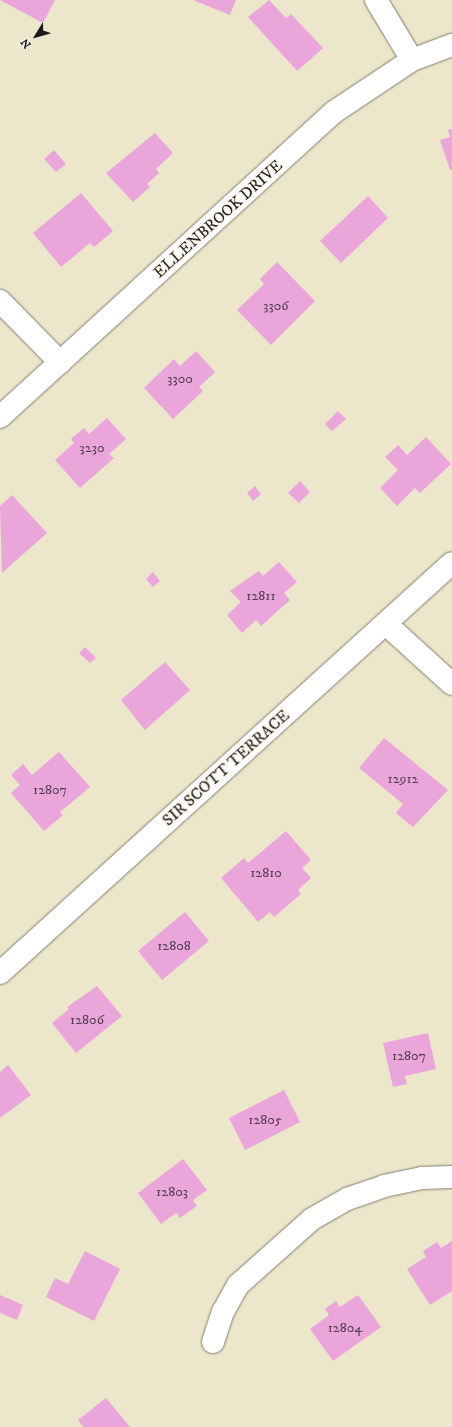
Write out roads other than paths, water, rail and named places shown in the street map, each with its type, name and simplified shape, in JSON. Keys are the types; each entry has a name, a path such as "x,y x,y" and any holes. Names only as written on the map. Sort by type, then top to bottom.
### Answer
{"street":[{"path":"376,0 412,60"},
{"name":"ELLENBROOK DRIVE","path":"0,417 334,112 412,60 452,45"},
{"path":"0,301 60,362"},
{"name":"SIR SCOTT TERRACE","path":"0,973 452,563"},
{"path":"386,624 452,684"},
{"path":"213,1342 223,1312 238,1285 312,1219 347,1199 384,1186 422,1178 452,1177"}]}
